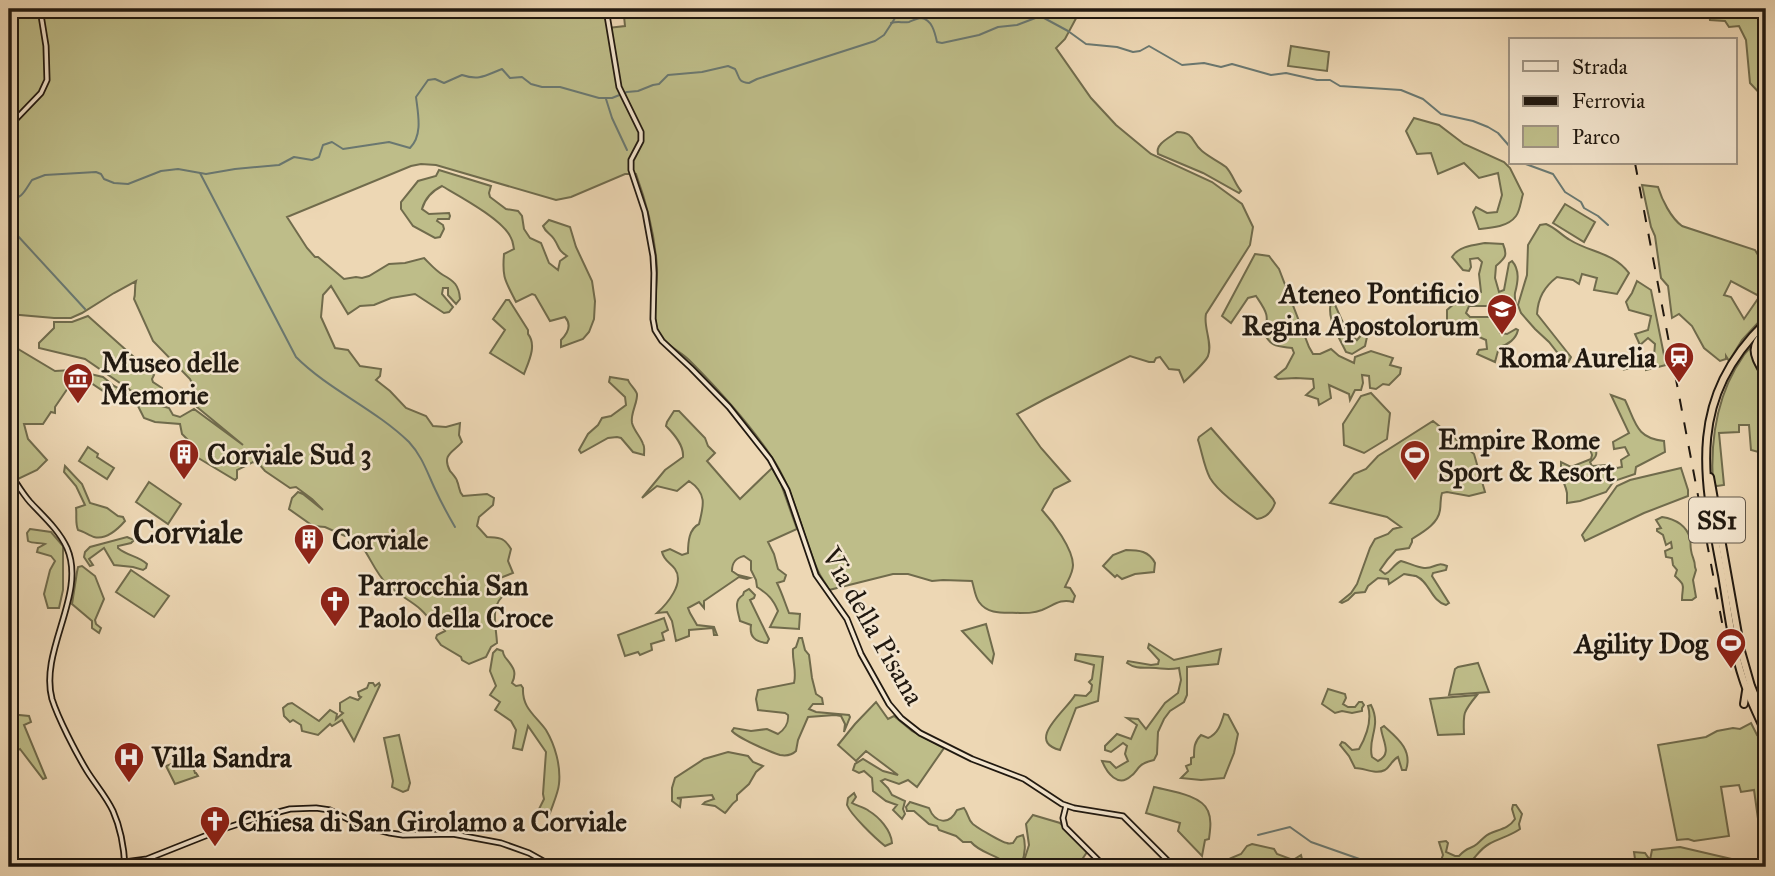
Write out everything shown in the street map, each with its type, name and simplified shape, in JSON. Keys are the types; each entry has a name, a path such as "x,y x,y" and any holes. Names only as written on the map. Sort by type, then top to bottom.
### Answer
{"highway":[{"path":"1766,326 1754,351 1766,377"},
{"name":"SS1","path":"1766,326 1744,348 1723,382 1710,420 1705,462 1711,519 1738,658 1745,685 1766,733"},
{"name":"SS1","path":"1766,326 1744,352 1726,385 1713,423 1709,462 1711,490 1741,651 1766,723"},
{"path":"1704,428 1705,462"},
{"path":"1744,704 1745,685"}],"main road":[{"path":"9,142 13,125 41,93 47,80 46,46 40,9"},
{"name":"Via della Pisana","path":"606,9 620,90 641,131 640,141 632,158 631,172 649,228 654,271 653,322 657,335 729,407 770,459 786,488 815,573 847,619 860,651 896,714 921,734 968,757 1021,778 1066,806 1123,816 1174,867"},
{"path":"9,472 57,532 68,552 71,567 70,587 55,645 51,691 55,708 85,767 113,811 122,839 125,865 260,817 290,809 316,808 330,810 359,825 390,833 453,834 502,843 529,853 554,867"},
{"path":"1066,806 1063,820 1065,827 1105,867"}],"green space":[{"path":"9,9 603,9 608,28 625,26 624,16 693,9 1081,9 1065,39 1056,48 1091,98 1116,125 1151,154 1212,182 1242,204 1253,227 1250,245 1206,314 1208,356 1184,382 1179,370 1169,369 1160,357 1149,362 1130,356 1017,414 1041,448 1070,481 1054,489 1042,510 1057,528 1070,551 1073,568 1065,587 1070,588 1075,596 1073,602 1060,602 1036,612 1004,613 988,609 979,602 972,581 932,581 908,574 893,574 829,590 818,571 785,481 769,453 721,393 689,360 664,340 658,331 655,317 657,268 654,244 647,208 636,174 625,174 571,197 556,200 436,165 421,164 287,217 315,257 344,279 362,278 389,264 424,258 457,287 460,299 456,304 448,295 448,288 443,288 442,294 453,307 449,312 444,313 415,294 360,306 348,314 331,286 323,295 321,317 335,348 348,350 360,366 381,369 376,380 406,408 426,416 433,426 446,427 460,423 459,435 462,442 448,457 450,471 463,496 487,494 494,498 493,505 479,517 477,526 487,537 506,542 511,549 508,561 513,573 495,580 507,591 496,609 497,643 491,647 486,657 469,664 441,645 436,638 445,631 439,622 433,625 423,612 387,584 356,539 350,534 345,536 325,527 313,526 289,509 292,498 298,492 323,510 312,499 296,487 290,488 253,462 237,470 235,480 185,450 190,442 182,434 180,424 155,422 144,418 137,404 140,400 169,408 173,415 180,417 194,409 243,445 197,407 196,391 190,379 153,341 134,299 136,281 71,318 9,314"},
{"path":"1736,9 1755,9 1766,35 1765,99 1750,83 1746,40 1739,26 1729,27 1725,21 1710,20 1709,14 1738,16 1739,11"},
{"path":"1291,46 1329,52 1327,71 1288,66"},
{"path":"1414,118 1439,125 1464,144 1504,162 1510,168 1523,194 1513,220 1499,226 1479,229 1473,212 1476,207 1487,213 1497,212 1502,195 1498,173 1479,178 1464,163 1438,174 1431,153 1417,154 1406,131"},
{"path":"1177,132 1190,136 1202,151 1226,167 1241,191 1239,193 1203,173 1158,154 1161,144"},
{"path":"439,170 491,186 490,197 506,209 518,211 530,238 541,243 549,263 558,270 560,261 567,256 543,226 549,220 570,227 592,281 595,301 594,319 583,339 561,347 561,340 569,326 565,317 550,321 532,294 516,302 503,269 504,254 514,249 512,240 500,224 480,209 442,186 429,195 422,209 429,214 449,213 449,219 437,221 444,229 440,237 435,238 413,226 401,209 401,202 418,181 436,176"},
{"path":"1642,185 1658,187 1667,208 1682,226 1755,250 1766,268 1766,282 1757,295 1731,281 1724,295 1731,297 1744,319 1766,287 1766,314 1742,340 1729,361 1726,356 1726,359 1720,361 1704,348 1692,326 1679,314 1672,318 1668,286 1661,278 1655,236"},
{"path":"1565,204 1595,222 1584,242 1553,223"},
{"path":"1546,224 1578,244 1616,261 1629,273 1617,294 1594,290 1597,278 1582,274 1579,284 1557,277 1545,289 1537,314 1571,357 1567,365 1521,313 1518,305 1527,275 1528,245 1540,225"},
{"path":"1485,243 1503,244 1505,248 1505,256 1496,266 1495,278 1499,292 1504,290 1509,263 1512,261 1518,276 1516,310 1505,310 1498,306 1469,306 1466,313 1470,317 1496,317 1500,320 1500,333 1507,334 1518,330 1511,341 1499,347 1495,362 1477,354 1479,350 1487,349 1486,340 1477,336 1452,335 1447,329 1447,310 1455,303 1462,304 1469,297 1481,292 1479,274 1482,262 1478,258 1470,259 1469,271 1463,270 1452,257 1463,248"},
{"path":"1255,254 1269,256 1279,269 1313,354 1331,349 1354,363 1355,357 1371,351 1393,358 1390,365 1401,368 1400,374 1389,385 1383,384 1376,389 1370,388 1369,376 1362,375 1361,390 1355,390 1350,400 1349,394 1329,385 1331,398 1319,405 1318,399 1306,395 1314,388 1313,379 1275,377 1286,368 1294,353 1292,348 1275,345 1267,338 1264,333 1266,313 1256,296 1248,298 1231,323 1222,316"},
{"path":"1637,281 1651,290 1666,365 1646,370 1646,365 1626,369 1635,361 1654,356 1655,344 1648,338 1640,345 1635,334 1648,330 1651,316 1629,310 1626,302"},
{"path":"1332,298 1347,332 1357,340 1364,332 1367,337 1365,346 1352,354 1346,352 1333,326 1330,312"},
{"path":"506,300 509,300 531,338 531,353 524,374 490,353 505,330 493,319"},
{"path":"88,316 154,375 153,382 162,388 162,401 136,394 85,359 39,348 39,343 54,328 54,322 72,322"},
{"path":"1766,331 1766,454 1751,450 1749,425 1739,425 1739,432 1719,433 1724,485 1713,485 1714,434 1727,385 1744,355"},
{"path":"9,343 11,348 13,346 55,371 73,370 103,377 134,400 128,405 88,381 66,377 72,382 55,407 55,413 51,412 43,424 24,424 28,439 47,460 37,470 18,479 9,464"},
{"path":"610,377 628,380 636,392 632,423 644,445 644,455 633,452 617,437 608,438 581,453 579,450 602,418 611,416 626,405 625,397 609,382"},
{"path":"1371,393 1390,413 1387,439 1364,453 1344,445 1343,424 1361,396"},
{"path":"1611,395 1625,400 1642,433 1664,441 1665,452 1636,467 1635,474 1614,481 1606,492 1567,503 1563,480 1566,470 1561,469 1561,462 1571,467 1591,459 1590,449 1594,445 1596,453 1590,462 1592,466 1622,467 1621,460 1629,455 1625,447 1614,449 1613,442 1629,433"},
{"path":"674,411 679,411 705,438 715,453 707,461 740,499 772,468 781,484 797,529 768,542 778,569 786,575 784,581 777,583 789,613 800,614 799,629 770,627 778,611 770,597 757,587 751,561 744,556 735,561 732,571 750,578 739,577 704,601 704,608 699,602 688,608 697,625 714,627 717,635 714,635 713,628 689,630 689,636 676,641 672,621 667,612 657,613 670,599 678,581 675,569 662,552 670,549 682,555 688,553 690,536 699,524 703,505 699,490 689,481 677,491 657,486 642,498 665,470 683,457 680,444 666,426"},
{"name":"Empire Rome Sport & Resort","path":"1433,421 1474,454 1485,492 1469,496 1442,493 1439,515 1433,523 1412,539 1409,548 1396,550 1380,570 1385,574 1401,561 1424,568 1440,564 1447,566 1446,570 1433,573 1432,576 1449,603 1446,605 1437,600 1421,579 1404,574 1389,584 1388,579 1378,578 1365,592 1355,593 1348,600 1340,602 1357,584 1375,539 1401,527 1387,517 1330,503 1354,474 1366,469 1378,456"},
{"path":"1211,428 1273,499 1275,503 1266,516 1257,519 1225,495 1210,478 1198,440"},
{"path":"88,447 98,454 97,457 114,468 107,479 79,461"},
{"path":"65,466 82,484 90,503 107,508 125,521 115,530 98,538 78,530 76,508 85,505 76,486 64,472"},
{"path":"1681,468 1688,496 1585,541 1582,535 1617,486 1630,480"},
{"path":"149,482 181,504 168,524 136,502"},
{"path":"1662,517 1679,523 1690,538 1696,570 1693,580 1696,597 1692,600 1682,600 1682,584 1675,576 1677,570 1672,558 1666,557 1665,551 1672,548 1671,542 1666,545 1663,535 1657,531 1661,528 1656,520"},
{"path":"30,529 51,532 63,546 63,590 59,608 48,608 44,594 55,561 51,556 37,552 38,548 45,544 28,541 27,533"},
{"path":"127,537 134,540 118,548 147,564 143,570 114,565 104,548 89,559 93,565 90,566 84,557 90,547"},
{"path":"1126,550 1139,551 1150,556 1155,563 1154,572 1135,574 1122,579 1117,575 1115,577 1103,566 1113,555"},
{"path":"82,566 95,576 104,599 95,620 101,628 99,633 92,628 92,621 72,604 78,567"},
{"path":"131,570 169,596 154,617 116,592"},
{"path":"749,589 755,595 750,600 769,639 767,643 754,638 751,625 740,621 737,603"},
{"path":"664,618 668,630 662,633 664,640 651,644 652,650 640,655 638,652 625,656 618,635"},
{"path":"986,624 994,654 992,663 962,631"},
{"path":"799,638 802,638 809,655 816,694 822,698 823,704 813,704 809,709 850,717 844,732 845,724 841,716 808,717 796,751 789,755 780,755 747,741 732,731 734,728 751,731 767,729 778,734 784,728 788,715 758,710 756,699 758,690 794,683 793,649"},
{"path":"1149,644 1174,660 1221,649 1218,664 1187,667 1187,695 1184,702 1170,711 1164,719 1158,732 1157,754 1154,760 1141,765 1126,779 1117,780 1102,761 1110,762 1116,768 1128,761 1125,754 1127,746 1123,743 1111,752 1105,750 1105,746 1117,734 1131,739 1137,725 1127,718 1138,719 1146,729 1165,703 1178,693 1181,680 1179,668 1141,668 1127,663 1158,664 1159,660 1148,648"},
{"path":"497,649 503,651 512,666 512,683 523,688 527,706 546,730 555,749 559,784 549,816 540,813 539,809 544,799 546,752 528,726 522,750 513,748 516,730 511,721 495,710 500,702 490,695 496,686 490,671 493,653"},
{"path":"1076,654 1103,657 1098,701 1076,708 1060,750 1050,746 1046,740 1047,732 1075,695 1086,696 1092,685 1089,682 1094,665 1075,660"},
{"path":"1478,663 1489,692 1449,695 1455,669"},
{"path":"369,683 380,685 354,741 342,720 332,726 330,724 318,735 302,731 301,725 293,720 290,722 284,716 283,708 292,703 319,721 330,710 337,714 336,719 343,713 340,711 340,703 350,697 358,700 361,697 358,692 367,688"},
{"path":"1328,689 1345,694 1343,704 1348,707 1355,707 1362,702 1362,711 1335,713 1322,704"},
{"path":"1477,695 1465,713 1464,734 1438,735 1430,699"},
{"path":"876,702 888,719 894,716 912,731 944,748 917,787 908,780 899,784 885,779 881,781 892,795 905,801 905,814 902,819 893,810 897,805 873,791 872,778 864,771 859,773 853,770 855,764 863,759 883,771 898,775 866,751 856,761 838,745"},
{"path":"1371,705 1375,720 1372,757 1378,761 1385,755 1386,746 1381,728 1384,726 1405,750 1408,763 1406,770 1402,770 1398,757 1387,769 1381,771 1355,768 1340,745 1342,742 1352,750 1359,749 1368,728 1368,706"},
{"path":"9,714 29,716 31,722 24,725 46,778 43,779 20,749 9,756"},
{"path":"1224,714 1228,715 1238,734 1224,778 1181,778 1188,771 1186,766 1191,764 1191,758 1194,757 1197,740 1201,735 1208,738 1214,734"},
{"path":"1751,723 1766,751 1766,840 1760,833 1754,790 1741,792 1739,785 1721,787 1729,836 1694,841 1677,840 1658,745 1706,737 1717,731 1740,729"},
{"path":"399,735 410,783 408,790 403,792 392,787 384,738"},
{"path":"728,752 748,756 753,762 763,766 725,813 715,806 703,804 714,799 712,795 677,798 681,799 680,807 672,801 675,778 704,759"},
{"path":"190,757 198,776 175,784 166,766"},
{"path":"1154,787 1185,794 1205,806 1210,825 1209,839 1205,840 1202,856 1178,831 1180,823 1146,813"},
{"path":"854,793 856,797 852,803 880,820 892,843 885,846 853,814 847,805 848,798"},
{"path":"910,802 929,808 935,817 942,821 950,819 957,810 964,808 974,825 1008,843 1013,843 1017,837 1023,835 1025,849 1022,862 1006,863 971,842 963,842 956,836 939,830 914,811 907,811 906,807"},
{"path":"1513,805 1516,805 1522,814 1520,829 1489,844 1466,865 1452,867 1440,863 1443,855 1439,842 1446,841 1446,852 1459,856 1487,835 1510,824 1515,819"},
{"path":"1033,815 1060,823 1087,852 1077,867 1022,867 1029,845 1026,824"},
{"path":"1252,844 1274,849 1277,854 1293,860 1301,855 1304,867 1257,867 1264,866 1265,862 1252,861 1246,867 1240,867 1231,858 1241,854"},
{"path":"1680,847 1766,867 1636,866 1634,852 1645,853 1650,860 1652,850"}],"waterway":[{"path":"9,199 21,196 32,180 45,175 96,172 114,183 128,184 161,171 178,169 206,174 279,165 294,157 312,160 319,157 323,145 332,142 343,149 389,142 410,148 418,131 416,97 428,80 435,79 444,83 462,75 478,77 502,69 510,78 522,77 531,84 542,87 560,87 599,98 612,98 659,84 668,75 728,66 735,69 741,80 749,83 875,41 884,35 901,9"},
{"path":"891,23 925,19 932,27 937,42 942,43 979,35 998,27 1017,25 1038,17 1044,18 1086,44 1117,47 1133,52 1149,46 1182,65 1204,63 1221,67 1232,64 1271,75 1286,73 1330,80 1340,86 1401,90 1423,99 1441,114 1488,127 1498,133 1509,146"},
{"path":"606,99 627,150"},
{"path":"1526,164 1553,174 1565,192 1608,225"},
{"path":"200,173 296,357 323,380 382,419 414,447 455,527"},
{"path":"17,235 85,309"},
{"path":"1258,835 1290,827 1311,842 1390,867"}],"railway":[{"path":"1635,164 1725,638"}],"place":[{"name":"Ateneo Pontificio Regina Apostolorum","path":"1502,336"},
{"name":"Roma Aurelia","path":"1679,384"},
{"name":"Museo delle Memorie","path":"78,405"},
{"name":"Corviale Sud 3","path":"184,481"},
{"name":"Empire Rome Sport & Resort","path":"1415,482"},
{"name":"Corviale","path":"309,566"},
{"name":"Parrocchia San Paolo della Croce","path":"335,628"},
{"name":"Agility Dog","path":"1731,670"},
{"name":"Villa Sandra","path":"129,784"},
{"name":"Chiesa di San Girolamo a Corviale","path":"215,848"}],"district":[{"name":"Corviale","path":"188,532"}]}
